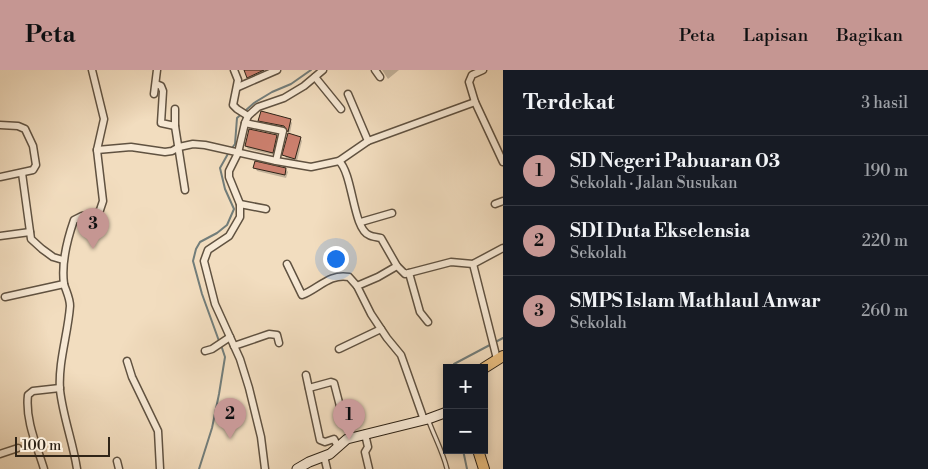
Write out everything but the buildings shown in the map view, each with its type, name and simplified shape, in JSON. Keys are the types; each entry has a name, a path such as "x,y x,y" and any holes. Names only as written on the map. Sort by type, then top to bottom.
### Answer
{"main road":[{"path":"488,364 498,355"},
{"path":"479,454 484,469"}],"street":[{"path":"76,469 73,446 63,415 60,388 70,304 64,284 63,260 74,220 82,216 96,214 100,210 103,201 98,150 104,119 92,70"},
{"path":"154,94 157,70"},
{"path":"234,70 238,80 238,88 233,98 233,105 246,116"},
{"path":"266,469 255,410 234,346 228,339 215,304 204,260 208,250 229,236 240,217 240,204 229,177 229,172 246,116 258,107 284,98 323,70"},
{"path":"375,70 380,77"},
{"path":"483,70 472,75 469,82 475,102 501,152 503,162"},
{"path":"238,88 273,71"},
{"path":"315,77 341,109"},
{"path":"156,84 161,86 163,91 161,123 175,126"},
{"path":"348,94 368,141"},
{"path":"98,150 134,147 165,152 172,151 180,146 205,144 307,167 339,161 368,141 475,102"},
{"path":"175,109 175,126 180,146 185,190"},
{"path":"245,123 283,131 276,161"},
{"path":"0,125 22,126 28,132 33,146 36,165 33,170 0,177"},
{"path":"339,161 346,172 354,205 364,232 381,238 397,266 405,274 451,262 473,264 503,248"},
{"path":"22,173 31,238 36,245 53,257 63,260"},
{"path":"495,204 503,201"},
{"path":"240,204 266,209"},
{"path":"361,222 392,213"},
{"path":"0,236 30,232"},
{"path":"287,264 302,295 332,278 349,276 357,286 371,314 404,359 426,419"},
{"path":"473,264 491,340 498,355"},
{"path":"357,286 397,266"},
{"path":"408,273 420,312 428,322"},
{"path":"5,297 64,284"},
{"path":"339,349 382,329"},
{"path":"234,346 269,334 277,335 279,343"},
{"path":"205,351 228,339"},
{"path":"126,361 158,430 160,469"},
{"path":"306,375 320,440 325,442 334,439 338,447"},
{"path":"309,388 331,382 334,383 342,414"},
{"path":"44,469 32,430 28,395 33,391 60,388"},
{"path":"297,469 308,462 330,454 347,439 426,419 443,413"},
{"path":"365,434 368,447 365,452 369,469"},
{"path":"0,454 18,448"},
{"path":"324,456 327,469"},
{"path":"117,461 119,469"}],"lane":[{"path":"426,419 443,454 447,469"}],"waterway":[{"path":"232,148 235,144 237,118 254,103 272,92 291,84 311,70"},
{"path":"219,341 202,294 193,261 200,242 227,225 234,209 225,189 220,168 229,152"},
{"path":"454,364 503,338"},
{"path":"199,469 212,428 219,394 225,357 221,345"},
{"path":"464,454 467,469"}],"place":[{"name":"SMPS Islam Mathlaul Anwar","path":"93,249"},
{"name":"SDI Duta Ekselensia","path":"230,439"},
{"name":"SD Negeri Pabuaran 03","path":"349,440"}]}
